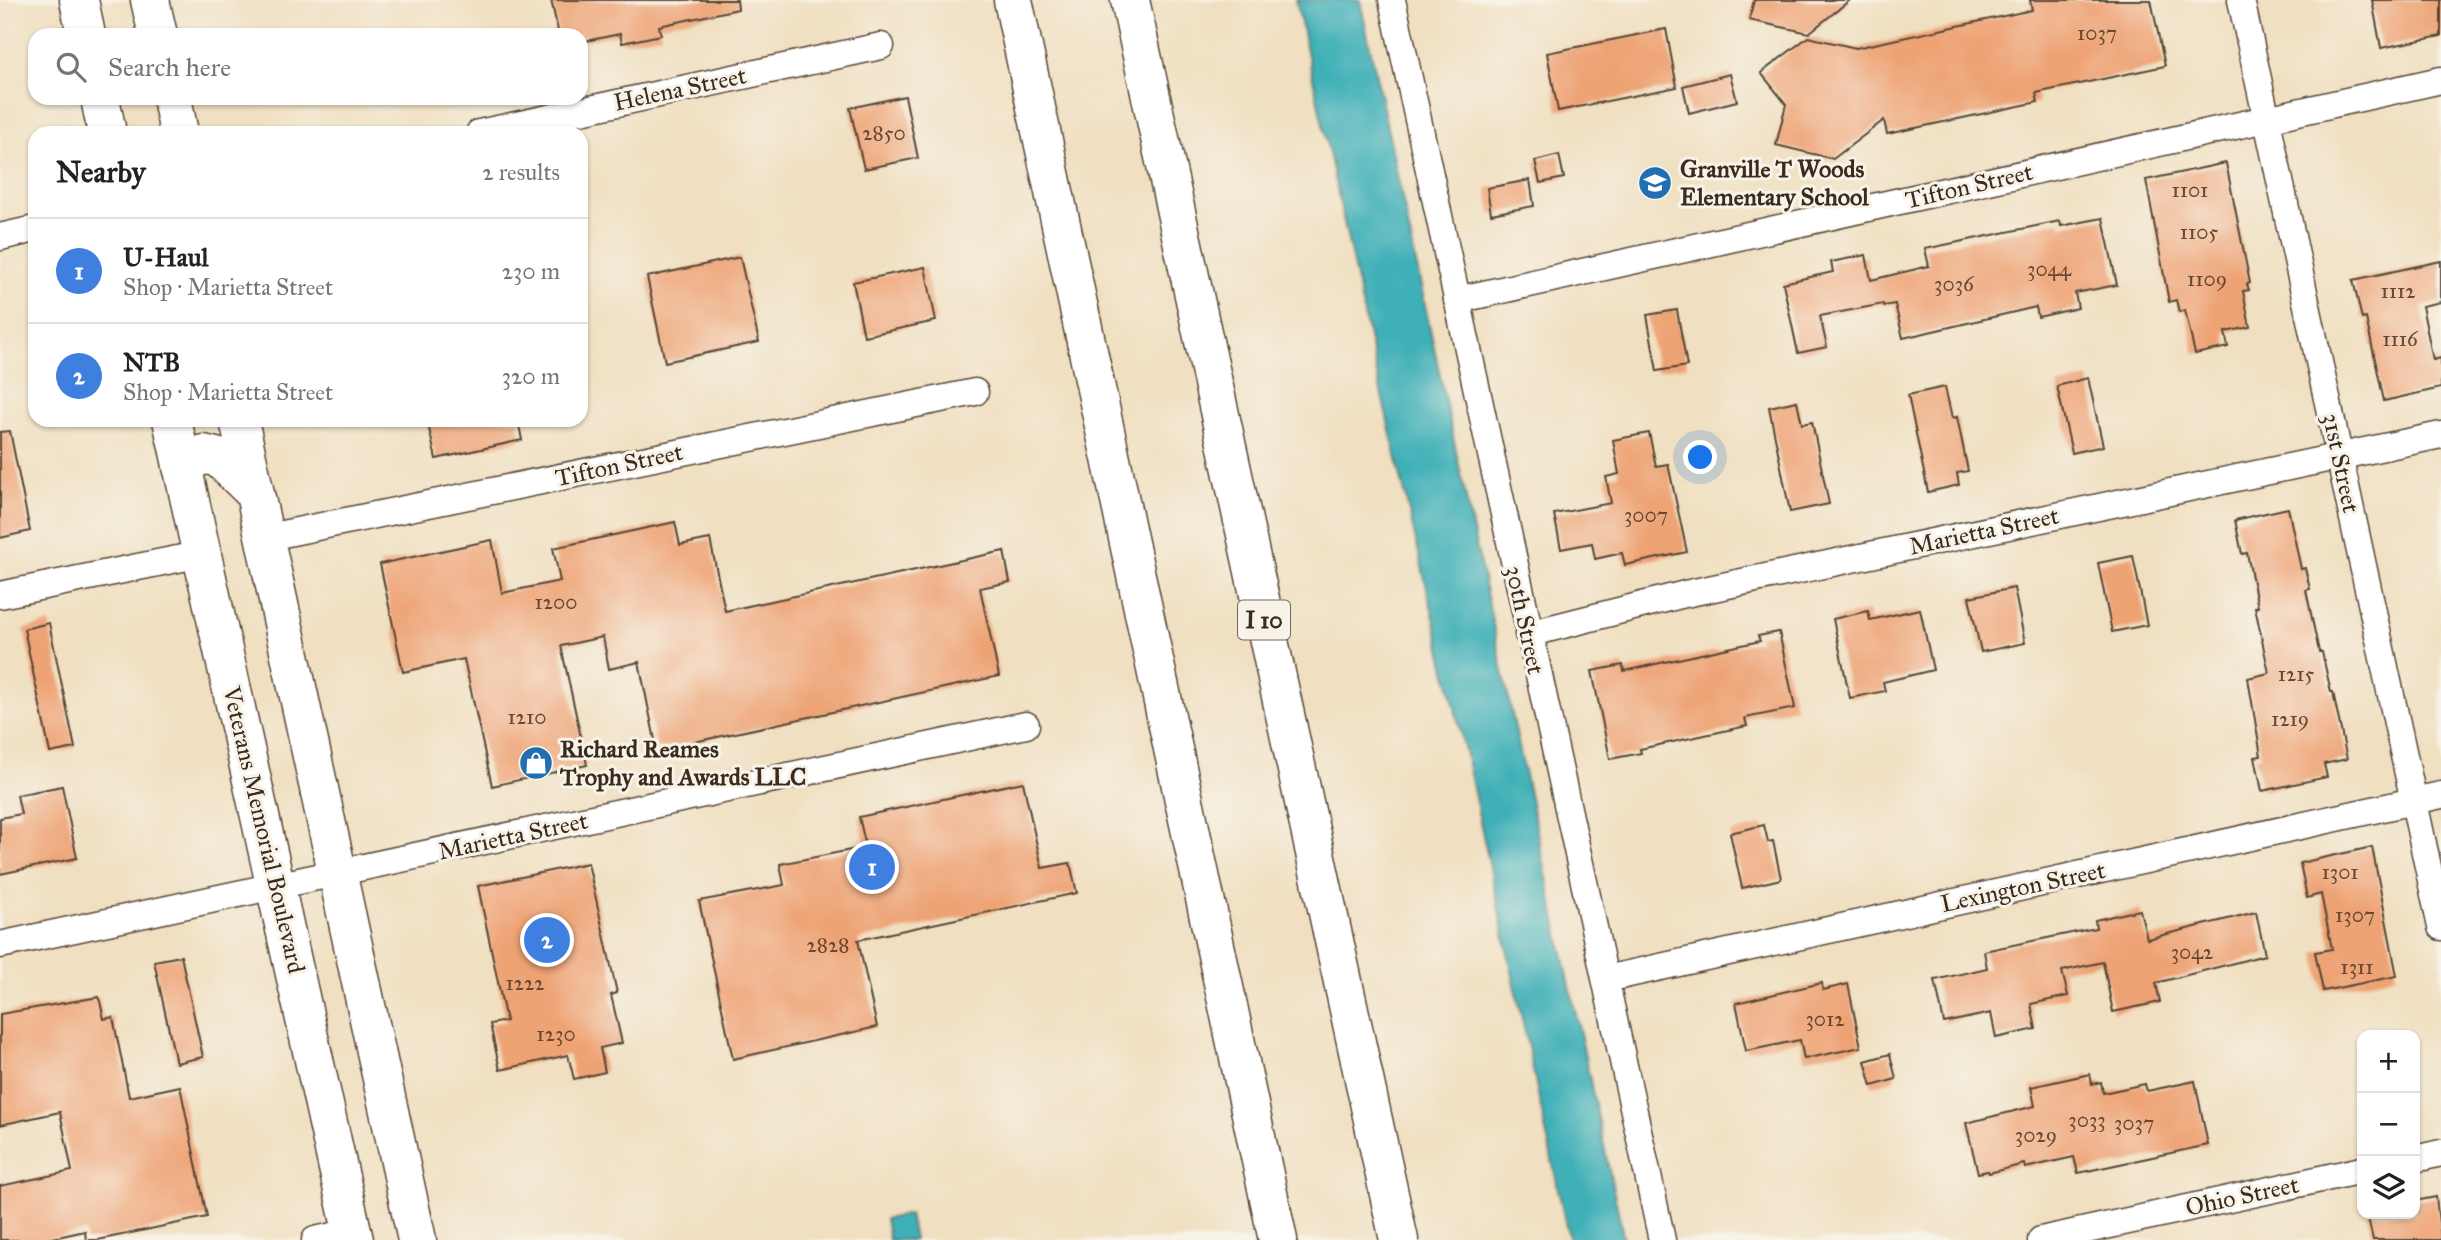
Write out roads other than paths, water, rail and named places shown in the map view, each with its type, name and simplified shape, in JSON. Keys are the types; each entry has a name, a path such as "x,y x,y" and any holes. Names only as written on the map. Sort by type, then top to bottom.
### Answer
{"main road":[{"path":"79,0 85,28"},
{"path":"1013,0 1278,1240"},
{"name":"I 10","path":"1130,0 1399,1240"},
{"path":"101,105 106,126"},
{"path":"173,105 178,126"},
{"name":"Veterans Memorial Boulevard","path":"173,427 278,885 353,1236"},
{"path":"240,427 417,1240"},
{"path":"182,467 203,454 219,458 254,492"}],"street":[{"name":"30th Street","path":"1392,0 1662,1240"},
{"name":"31st Street","path":"2241,0 2441,927"},
{"name":"Helena Street","path":"511,126 881,46"},
{"name":"Tifton Street","path":"1457,300 2441,80"},
{"path":"0,237 28,231"},
{"name":"Tifton Street","path":"263,538 975,392"},
{"name":"Marietta Street","path":"1528,634 1685,594 2441,435"},
{"path":"0,595 202,554"},
{"name":"Marietta Street","path":"0,945 1026,725"},
{"name":"Lexington Street","path":"1606,979 2441,795"},
{"path":"2420,1158 2441,1153"},
{"name":"Ohio Street","path":"2040,1240 2357,1171"},
{"path":"315,1240 353,1236"}],"water":[{"path":"1296,0 1360,0 1624,1240 1569,1240 1466,755 1376,370"},
{"path":"909,1214 914,1240 889,1240 885,1219"}],"place":[{"name":"Granville T Woods Elementary School","path":"1655,183"},
{"name":"Richard Reames Trophy and Awards LLC","path":"536,763"},
{"name":"U-Haul","path":"872,867"},
{"name":"NTB","path":"547,940"}]}
